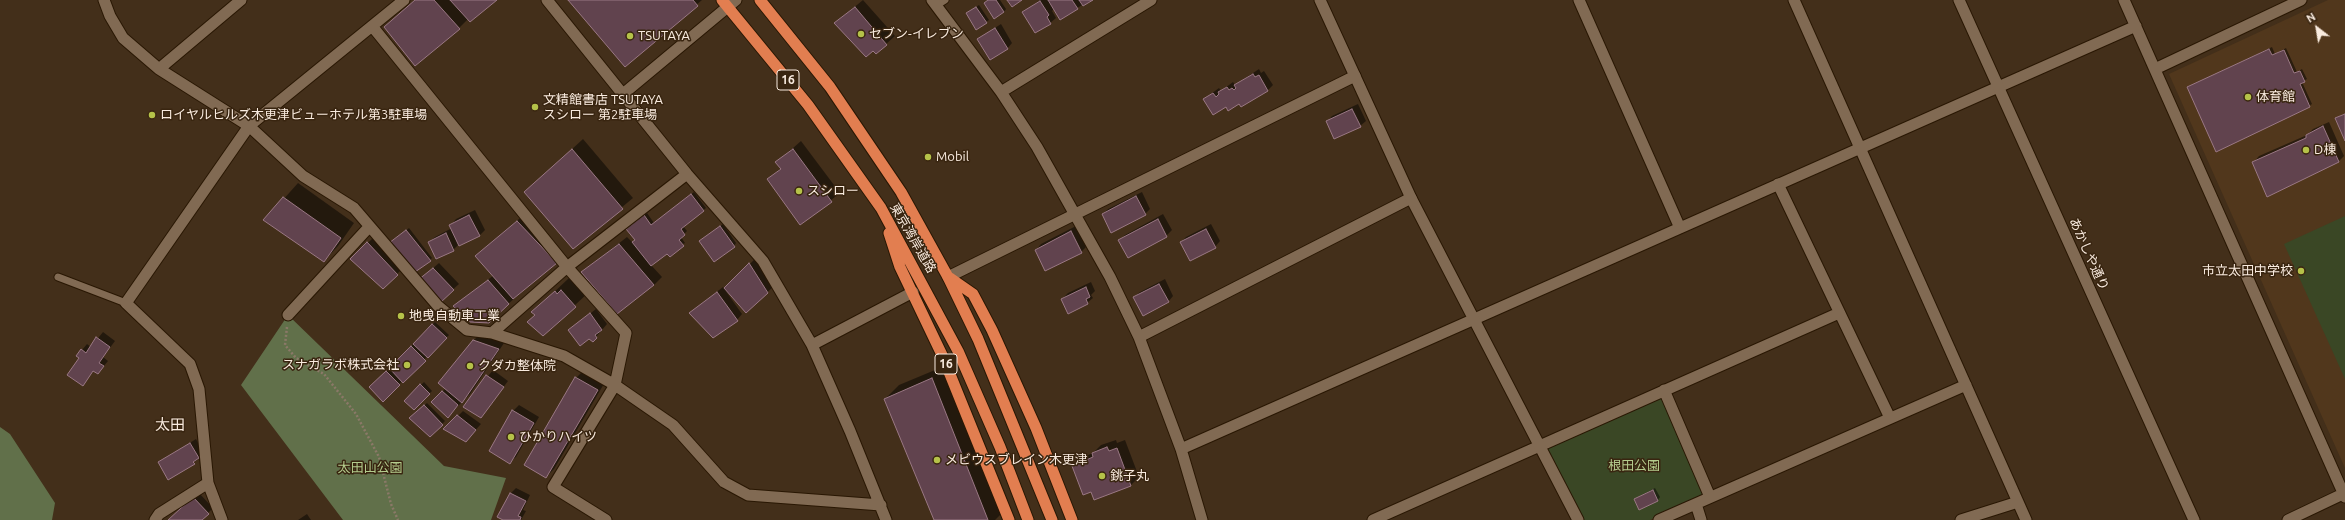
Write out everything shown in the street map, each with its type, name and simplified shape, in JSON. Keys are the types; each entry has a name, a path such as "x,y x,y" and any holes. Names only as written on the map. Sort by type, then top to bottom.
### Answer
{"highway":[{"name":"東京湾岸道路","path":"760,0 830,88 902,192 948,277 978,338 1020,438 1052,520"},
{"name":"東京湾岸道路","path":"728,2 808,105 880,208 958,350 1000,447 1028,520"},
{"name":"16","path":"880,208 900,267 943,357 1009,520"},
{"name":"16","path":"948,277 973,294 992,330 1036,428 1072,520"}],"street":[{"path":"104,0 110,16 123,38 159,69 249,126 303,176 354,208 438,306 467,330 492,333 564,356 615,385 673,424 724,482 748,495 881,505"},
{"path":"159,69 241,0"},
{"path":"222,520 208,483 199,389 190,364 126,303 249,126 404,0"},
{"path":"547,0 687,174 763,261 812,345 850,431 886,520"},
{"path":"1001,92 1150,0"},
{"path":"1320,0 1411,198 1541,445 1578,520"},
{"path":"1579,0 1680,228"},
{"path":"1794,0 2026,520"},
{"name":"あかしや通り","path":"1958,0 2194,520"},
{"path":"2124,0 2344,495 2288,520"},
{"path":"2155,69 2301,0"},
{"path":"623,94 728,2"},
{"path":"938,2 1001,92 1076,215 1110,276 1139,337 1181,449 1202,520"},
{"path":"372,26 567,267 626,332 615,385 553,487 606,520"},
{"path":"1181,449 2136,26"},
{"path":"948,277 1355,76"},
{"path":"492,333 567,267 687,174"},
{"path":"1778,184 1890,418"},
{"path":"1139,337 1411,198"},
{"path":"288,315 369,227"},
{"path":"812,345 913,292"},
{"path":"1373,520 1839,313"},
{"path":"1659,520 1966,385"},
{"path":"1664,390 1710,497"},
{"path":"155,520 159,514 208,483"},
{"path":"1961,520 2018,502"},
{"path":"1696,504 1701,520"}],"lane":[{"path":"58,277 126,303"}],"path":[{"path":"288,315 285,345 296,358 324,374 356,414 380,457 391,504 398,520"}],"shaded area":[{"name":"市立太田中学校","path":"2328,0 2345,0 2345,468 2169,74"}],"green space":[{"path":"2345,216 2345,379 2284,244"},
{"name":"太田山公園","path":"288,315 444,466 506,478 491,520 343,520 241,385"},
{"name":"根田公園","path":"1661,397 1706,495 1650,520 1583,520 1545,447"},
{"path":"0,427 10,434 55,503 52,520 0,520"}],"building":[{"path":"415,0 434,0 460,29 415,66 384,27"},
{"path":"450,0 497,0 470,22"},
{"name":"TSUTAYA","path":"568,0 693,0 698,6 625,67"},
{"path":"988,0 996,0 1004,12 994,19 984,3"},
{"path":"1007,0 1022,0 1012,7"},
{"path":"1048,0 1072,0 1078,9 1060,20"},
{"path":"1079,0 1093,0 1083,6"},
{"path":"1040,1 1049,15 1047,17 1051,24 1035,33 1022,12"},
{"name":"セブン-イレブン","path":"855,7 887,45 876,54 873,51 866,57 834,23"},
{"path":"976,7 987,23 976,30 966,13"},
{"path":"995,28 1008,49 990,60 977,39"},
{"name":"体育館","path":"2269,49 2272,55 2284,50 2294,73 2300,71 2305,82 2300,84 2310,107 2216,152 2187,87"},
{"path":"1253,74 1255,77 1259,75 1268,91 1241,107 1239,104 1228,111 1226,107 1213,115 1203,99 1213,93 1216,97 1219,94 1218,92 1227,87 1229,90 1232,88 1234,90 1236,88 1234,85"},
{"path":"1352,109 1361,127 1334,139 1326,121"},
{"path":"2345,114 2345,141 2335,118"},
{"name":"D棟","path":"2323,126 2339,162 2267,197 2252,162 2306,138 2306,135"},
{"path":"572,149 623,209 573,249 524,192"},
{"name":"スシロー","path":"793,149 832,202 800,225 767,179 781,169 775,162"},
{"path":"691,194 704,211 681,229 685,235 679,240 684,246 670,257 667,254 651,266 632,242 635,240 626,229 644,215 651,225"},
{"path":"1136,196 1146,215 1111,233 1102,214"},
{"path":"283,197 341,238 324,262 263,220"},
{"path":"469,215 480,236 459,246 449,225"},
{"path":"1158,219 1167,237 1128,258 1118,240"},
{"path":"517,221 557,263 513,299 475,256"},
{"path":"720,226 735,247 714,262 699,241"},
{"path":"1206,229 1216,248 1190,261 1180,242"},
{"path":"406,230 431,261 415,272 389,243"},
{"path":"1071,231 1082,253 1045,271 1035,250"},
{"path":"446,233 454,251 436,259 428,242"},
{"path":"367,242 398,275 383,289 350,259"},
{"path":"619,244 654,285 617,314 581,272"},
{"path":"749,263 768,293 746,313 724,288"},
{"path":"433,268 454,290 440,303 418,280"},
{"path":"488,280 509,304 489,323 470,322 453,306"},
{"path":"1159,284 1169,302 1143,316 1133,297"},
{"path":"1086,287 1090,297 1086,299 1088,304 1068,314 1061,299"},
{"path":"561,290 576,307 543,336 527,322 535,315 531,312 555,291 557,294"},
{"path":"717,292 738,321 713,338 689,313"},
{"path":"590,313 602,330 595,335 597,338 593,342 589,339 580,346 568,330"},
{"path":"432,324 447,338 428,358 413,344"},
{"path":"96,337 110,347 99,363 104,366 98,374 93,371 83,386 67,375 79,358 76,356 81,349 86,353"},
{"name":"クダカ整体院","path":"473,340 499,349 462,403 438,383"},
{"name":"スナガラボ株式会社","path":"411,346 426,361 403,383 389,368"},
{"path":"386,371 400,385 383,402 369,387"},
{"path":"486,375 504,387 481,418 463,407"},
{"path":"575,377 598,390 546,478 524,465"},
{"name":"メビウスブレイン木更津","path":"932,378 988,520 934,520 884,399"},
{"path":"420,384 430,394 414,410 404,401"},
{"path":"442,391 458,405 448,418 431,402"},
{"path":"424,405 443,425 430,437 409,418"},
{"name":"ひかりハイツ","path":"512,410 534,423 510,464 489,451"},
{"path":"457,415 476,430 466,442 443,429"},
{"path":"190,443 199,458 193,462 195,464 168,480 158,462"},
{"name":"銚子丸","path":"1107,447 1109,451 1117,448 1131,486 1094,500 1091,492 1083,495 1072,466 1093,457 1092,453"},
{"path":"1653,490 1658,501 1639,510 1634,499"},
{"path":"510,493 526,501 518,516 521,517 520,520 503,520 497,517"},
{"path":"193,497 209,514 202,520 168,520"}],"place":[{"name":"セブン-イレブン","path":"861,34"},
{"name":"TSUTAYA","path":"630,36"},
{"name":"体育館","path":"2248,97"},
{"name":"文精館書店 TSUTAYA スシロー 第2駐車場","path":"535,107"},
{"name":"ロイヤルヒルズ木更津ビューホテル第3駐車場","path":"152,115"},
{"name":"D棟","path":"2306,150"},
{"name":"Mobil","path":"928,157"},
{"name":"スシロー","path":"799,191"},
{"name":"市立太田中学校","path":"2301,271"},
{"name":"地曵自動車工業","path":"401,316"},
{"name":"スナガラボ株式会社","path":"407,365"},
{"name":"クダカ整体院","path":"470,366"},
{"name":"ひかりハイツ","path":"511,437"},
{"name":"メビウスブレイン木更津","path":"937,460"},
{"name":"銚子丸","path":"1102,476"}],"district":[{"name":"太田","path":"170,425"}]}
